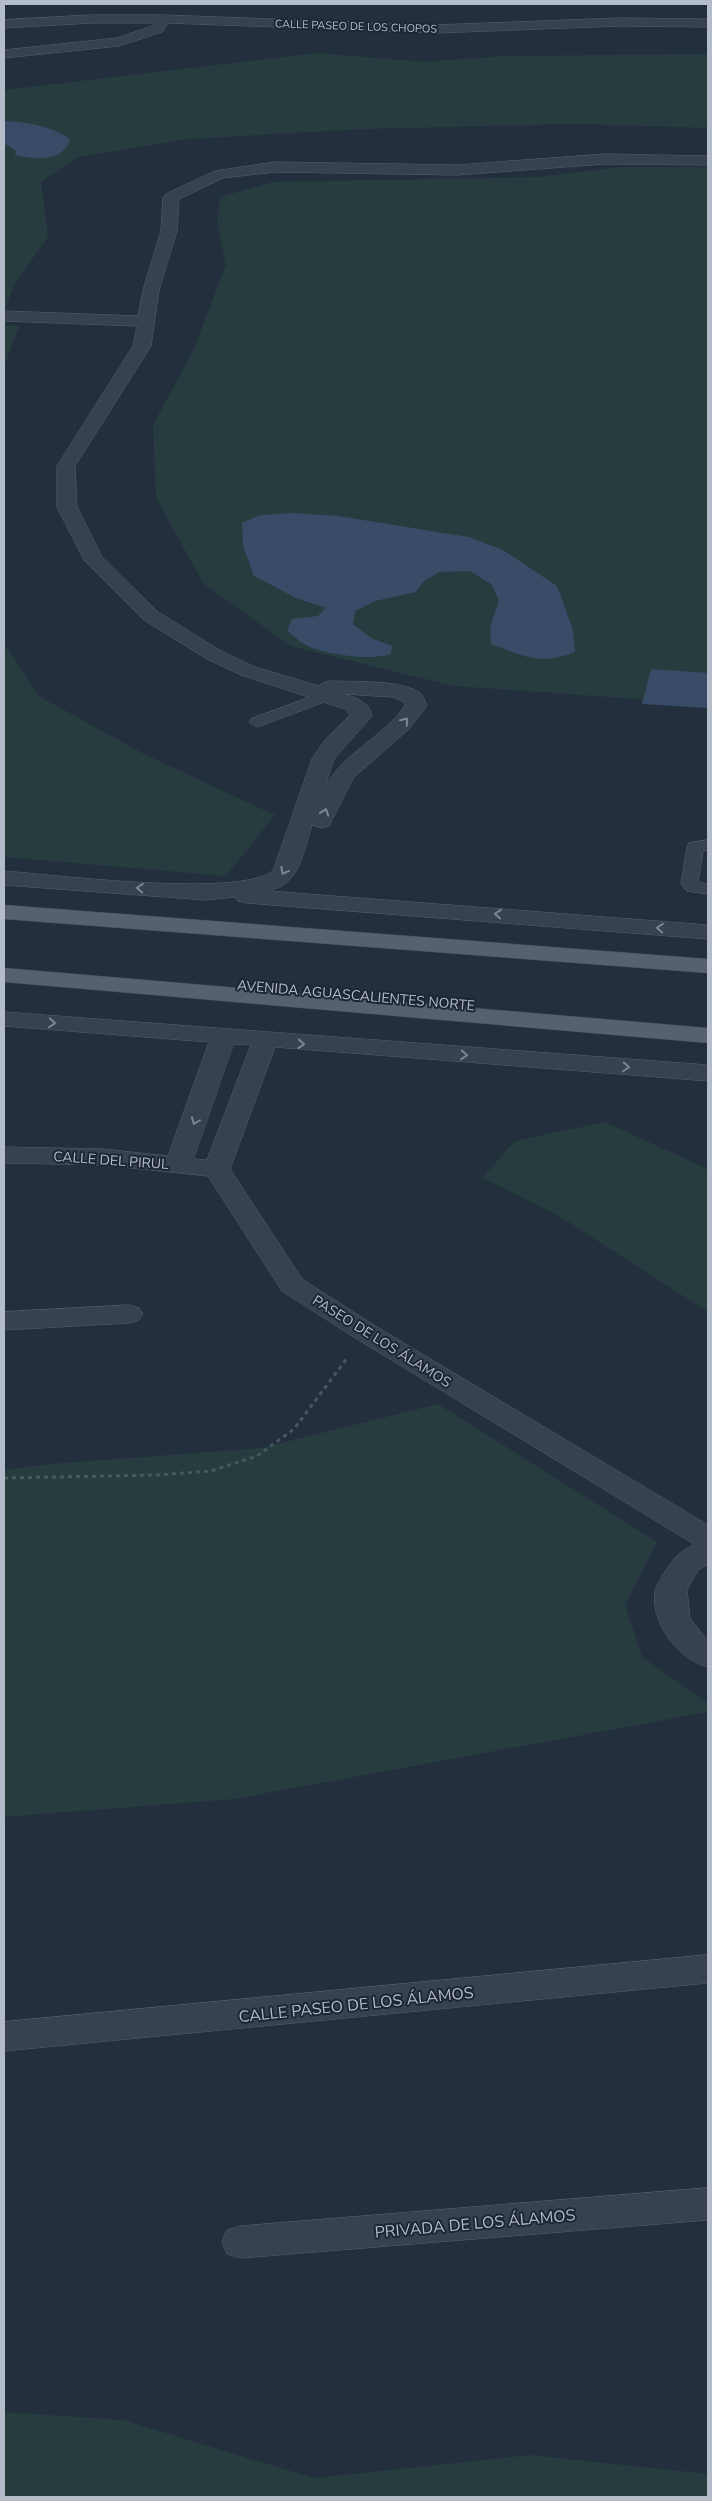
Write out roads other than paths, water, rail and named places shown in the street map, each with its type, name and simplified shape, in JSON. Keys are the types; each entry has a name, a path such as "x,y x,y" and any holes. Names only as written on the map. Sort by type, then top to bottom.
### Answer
{"main road":[{"path":"4,912 708,966"},
{"path":"4,919 708,972"},
{"name":"AVENIDA AGUASCALIENTES NORTE","path":"4,966 708,1024"},
{"path":"4,975 708,1036"}],"street":[{"name":"CALLE PASEO DE LOS CHOPOS","path":"4,24 91,19 164,19 435,29 675,17 708,23"},
{"path":"4,54 119,42 157,29 164,19"},
{"path":"188,891 257,887 272,883 284,874 323,759 333,745 361,716 360,711 353,704 248,671 214,655 152,616 94,560 67,507 66,466 109,395 142,346 150,290 169,231 171,197 220,174 275,167 457,170 604,159 708,161"},
{"path":"4,316 146,321"},
{"path":"273,679 348,689 396,691 409,695 416,702 414,709 400,726 352,765 338,781 329,799 302,875 304,883 314,890 330,894 430,904 466,912"},
{"path":"4,878 708,932"},
{"path":"4,1019 223,1038 708,1073"},
{"path":"178,1165 212,1077 223,1038"},
{"path":"217,1169 265,1041"},
{"name":"CALLE DEL PIRUL","path":"4,1155 103,1158 217,1169"},
{"name":"PASEO DE LOS ÁLAMOS","path":"217,1169 292,1285 367,1333 708,1539"},
{"path":"4,1321 129,1314"},
{"path":"708,1550 687,1563 671,1590 674,1620 695,1648 708,1656"},
{"name":"CALLE PASEO DE LOS ÁLAMOS","path":"4,2038 708,1970"},
{"name":"PRIVADA DE LOS ÁLAMOS","path":"241,2242 708,2204"}],"lane":[{"path":"257,722 326,696"},
{"path":"708,845 695,847 689,884 694,887 708,889"}],"water":[{"path":"4,121 22,122 38,126 55,131 70,139 62,152 47,158 30,158 15,155 16,151 4,143"},
{"path":"293,513 338,516 469,537 503,550 557,586 573,630 575,652 542,659 532,658 491,644 490,628 499,600 491,584 470,571 439,572 423,582 416,592 375,601 355,611 353,624 371,638 392,646 391,654 372,657 350,656 307,646 287,631 292,619 318,616 326,608 296,598 254,576 243,546 242,523 260,515"},
{"path":"651,669 708,673 708,708 642,704"}]}
